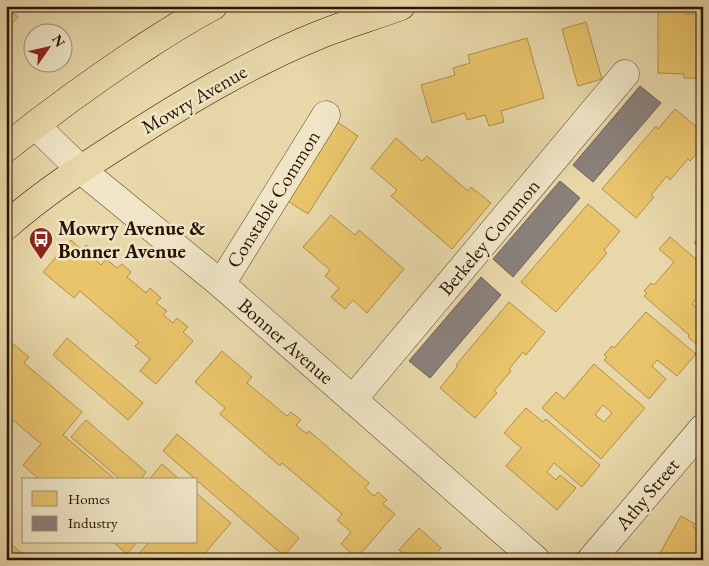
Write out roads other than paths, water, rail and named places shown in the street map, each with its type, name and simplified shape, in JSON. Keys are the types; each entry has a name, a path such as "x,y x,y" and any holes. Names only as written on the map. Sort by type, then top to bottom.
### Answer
{"main road":[{"path":"6,148 35,124 191,12 213,6"},
{"name":"Mowry Avenue","path":"6,226 46,193 80,169 171,111 244,69 319,35 401,6"}],"street":[{"name":"Berkeley Common","path":"353,399 625,74"},
{"name":"Constable Common","path":"221,284 326,115"},
{"name":"Bonner Avenue","path":"35,124 80,169 221,284 536,560"},
{"name":"Athy Street","path":"591,560 703,428"}],"place":[{"name":"Mowry Avenue & Bonner Avenue","path":"41,260"}]}
